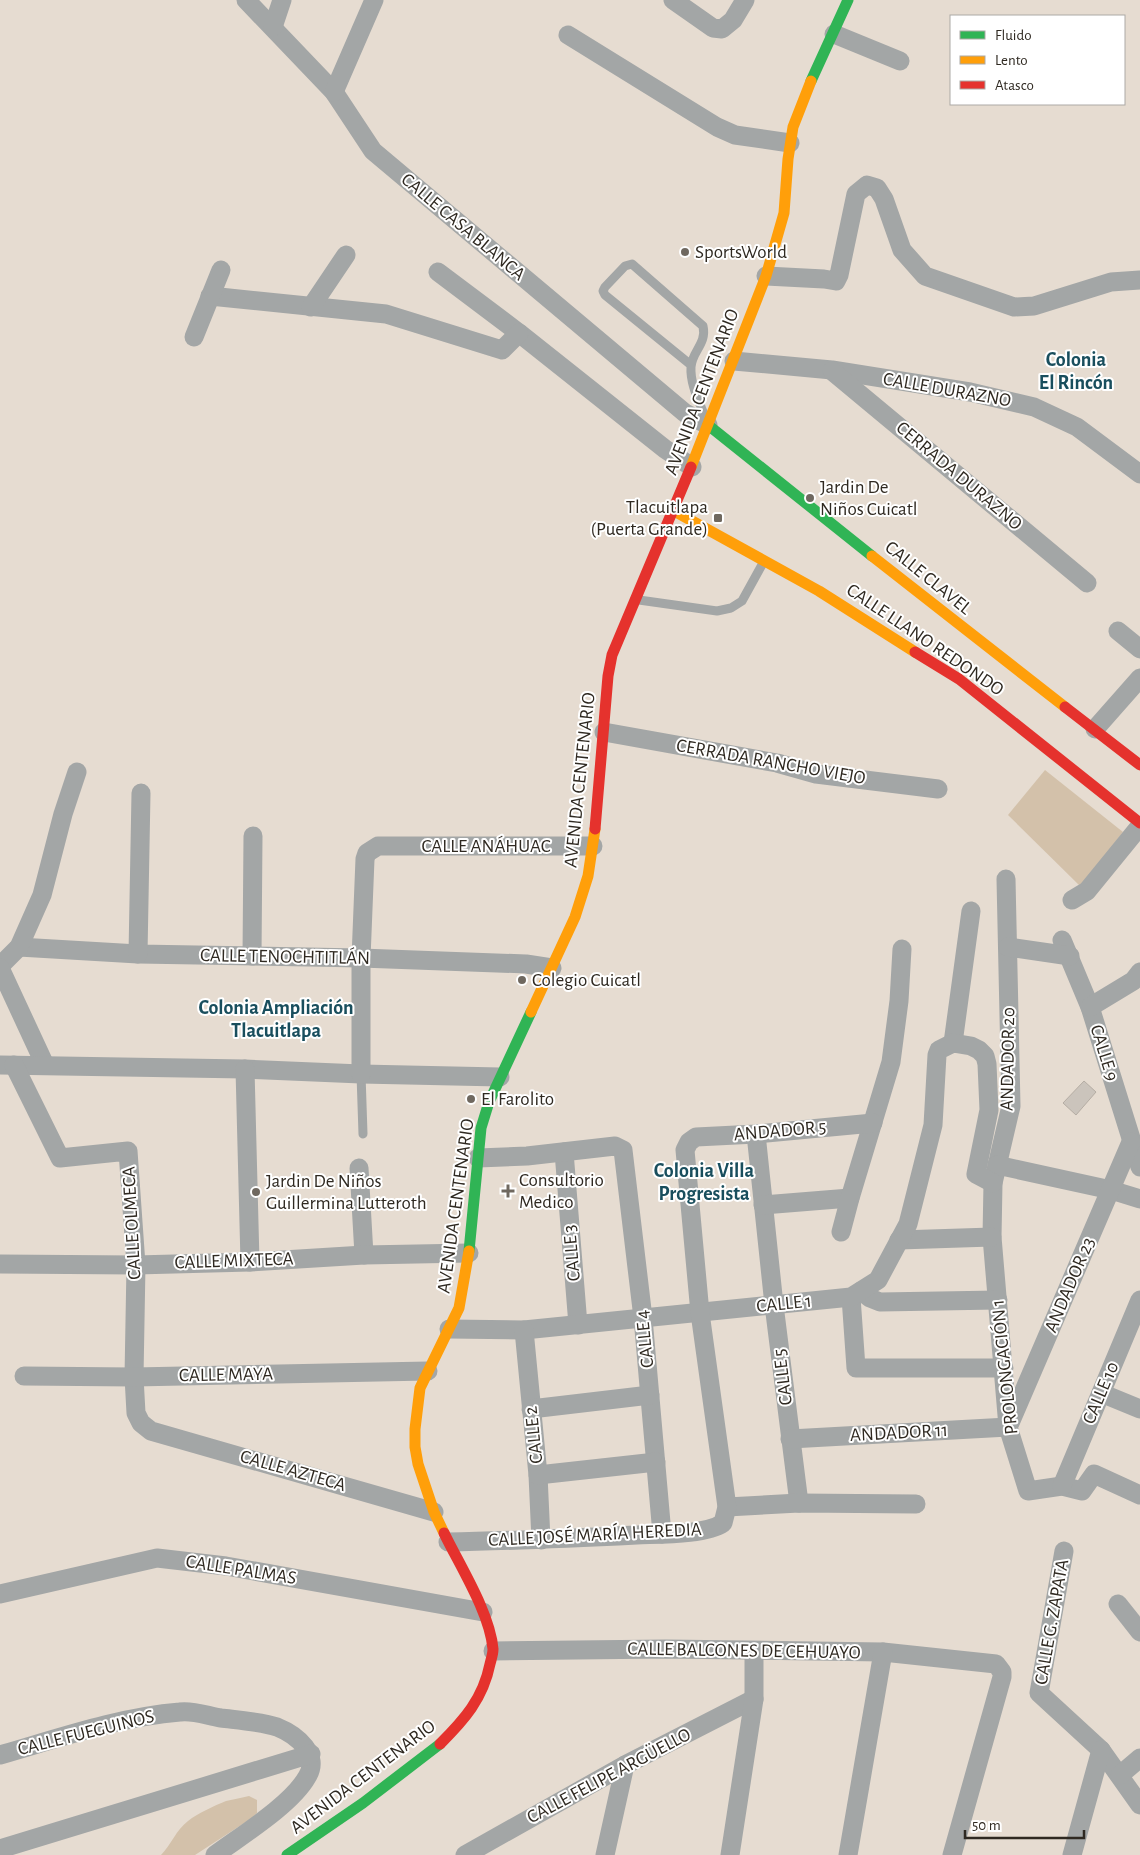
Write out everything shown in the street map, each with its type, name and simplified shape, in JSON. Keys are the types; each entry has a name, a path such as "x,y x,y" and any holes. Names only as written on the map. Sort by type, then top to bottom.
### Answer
{"main road":[{"name":"AVENIDA CENTENARIO","path":"287,1855 363,1803 434,1750 460,1724 480,1696 488,1674 493,1651 483,1612 434,1512 418,1464 415,1447 416,1405 420,1388 459,1308 469,1252 481,1128 500,1077 575,917 588,876 597,816 608,676 612,655 692,467 766,276 784,213 790,143 797,113 848,0"},
{"name":"CALLE CLAVEL","path":"708,425 983,649"},
{"name":"CALLE LLANO REDONDO","path":"674,511 820,591 961,676 1140,825"},
{"name":"CALLE LLANO REDONDO","path":"983,649 1095,729 1140,765"}],"street":[{"name":"CALLE CASA BLANCA","path":"246,0 334,92 373,150 685,413 708,425"},
{"path":"273,27 282,0"},
{"path":"334,92 374,0"},
{"path":"674,0 713,28 722,29 733,20 745,0"},
{"path":"834,34 900,61"},
{"path":"568,35 717,128 735,135 790,143"},
{"path":"766,276 836,281 839,275 856,194 867,185 877,188 884,199 902,250 925,276 1014,307 1034,306 1111,282 1140,280"},
{"path":"311,306 346,255"},
{"path":"194,337 221,270"},
{"path":"438,272 519,333 665,449 692,467"},
{"path":"210,296 386,314 502,350 519,333"},
{"name":"CALLE DURAZNO","path":"734,361 832,370 970,392 1034,407 1077,427 1140,474"},
{"name":"CERRADA DURAZNO","path":"832,370 1087,583"},
{"path":"1118,631 1140,649"},
{"path":"1095,729 1140,678"},
{"name":"CERRADA RANCHO VIEJO","path":"604,732 777,763 816,774 938,789"},
{"path":"45,1065 0,967 19,947 42,895 63,814 77,772"},
{"path":"138,954 141,793"},
{"path":"1072,900 1088,891 1140,825"},
{"path":"252,956 253,836"},
{"name":"CALLE ANÁHUAC","path":"361,958 365,859 367,853 378,846 593,846"},
{"name":"ANDADOR 20","path":"992,1237 995,1174 1010,1106 1006,879"},
{"path":"954,1043 971,912"},
{"name":"CALLE TENOCHTITLÁN","path":"19,947 138,954 361,958 526,964 552,968"},
{"name":"CALLE 9","path":"1008,947 1066,948 1090,1007 1140,1167"},
{"path":"842,1232 850,1198 891,1062 899,1001 902,950"},
{"path":"361,958 361,1074"},
{"path":"1090,1007 1133,981 1140,972"},
{"path":"856,1294 878,1280 908,1224 933,1125 937,1055 939,1050 954,1043 971,1046 979,1050 985,1056 987,1064 989,1110 976,1174 995,1174 1111,1190 1140,1200"},
{"path":"7,1065 245,1069 500,1077"},
{"name":"CALLE OLMECA","path":"7,1065 60,1158 128,1151 136,1265 134,1377 136,1413 141,1423 151,1431"},
{"path":"245,1069 250,1262"},
{"name":"ANDADOR 5","path":"700,1313 685,1150 689,1142 696,1137 756,1134 873,1122"},
{"name":"CALLE 5","path":"756,1134 774,1305 799,1503"},
{"name":"ANDADOR 23","path":"1008,1427 1131,1142"},
{"name":"CALLE 4","path":"564,1152 615,1146 623,1150 643,1318 662,1534"},
{"path":"478,1158 564,1152"},
{"name":"CALLE 3","path":"564,1152 578,1325"},
{"path":"359,1168 364,1254"},
{"path":"763,1205 850,1198"},
{"path":"899,1240 992,1237"},
{"name":"PROLONGACIÓN 1","path":"992,1237 1008,1427 1028,1491 1062,1486"},
{"name":"CALLE MIXTECA","path":"0,1264 136,1265 250,1262 364,1254 469,1252"},
{"path":"856,1294 880,1302 998,1300"},
{"path":"856,1294 856,1368 1004,1368"},
{"name":"CALLE 1","path":"449,1329 524,1330 774,1305 856,1294"},
{"name":"CALLE 10","path":"1062,1486 1138,1311"},
{"path":"700,1313 727,1507 799,1503 916,1504"},
{"name":"CALLE 2","path":"524,1330 538,1475 541,1540"},
{"name":"CALLE MAYA","path":"24,1376 134,1377 428,1370"},
{"path":"1101,1394 1140,1410"},
{"path":"531,1409 650,1395"},
{"name":"ANDADOR 11","path":"790,1439 1008,1427"},
{"name":"CALLE AZTECA","path":"151,1431 434,1512"},
{"path":"538,1475 656,1462"},
{"path":"1062,1486 1082,1490 1094,1474 1140,1495"},
{"name":"CALLE JOSÉ MARÍA HEREDIA","path":"448,1542 541,1540 708,1530 721,1525 725,1520 727,1507"},
{"name":"CALLE G. ZAPATA","path":"1064,1551 1039,1693 1102,1750 1140,1805"},
{"name":"CALLE PALMAS","path":"0,1594 157,1558 226,1566 483,1612"},
{"path":"1118,1604 1140,1632"},
{"path":"730,1855 754,1699 754,1650"},
{"name":"CALLE BALCONES DE CEHUAYO","path":"493,1651 754,1650 883,1652 996,1664 1002,1672 1002,1677 952,1855"},
{"path":"848,1855 883,1652"},
{"name":"CALLE FELIPE ARGÜELLO","path":"465,1855 625,1765 754,1699"},
{"name":"CALLE FUEGUINOS","path":"0,1754 124,1720 182,1711 276,1727 290,1734 311,1754"},
{"path":"1072,1855 1102,1750"},
{"path":"0,1849 311,1754 312,1765 308,1777 296,1793 215,1855"},
{"path":"1120,1776 1140,1758"},
{"path":"605,1855 625,1765"}],"lane":[{"path":"691,365 605,295 605,287 625,266 632,264 703,326 705,336 691,365 692,385 708,425"},
{"path":"635,600 717,610 731,608 742,601 764,560"},
{"path":"361,1074 363,1134"}],"shaded area":[{"path":"1045,770 1123,832 1081,887 1008,815"},
{"path":"249,1796 257,1800 257,1813 252,1818 195,1855 161,1855 180,1829 192,1818 226,1801"}],"building":[{"path":"1084,1081 1096,1092 1076,1115 1063,1103"}],"traffic: fast":[{"path":"811,81 848,0"},
{"path":"708,425 872,556"},
{"path":"469,1251 481,1128 489,1102 531,1012"},
{"path":"287,1855 363,1803 440,1744"}],"traffic: slow":[{"path":"691,467 766,276 784,213 788,159 793,127 811,81"},
{"path":"674,511 819,591 915,652"},
{"path":"872,556 1065,707"},
{"path":"531,1012 575,917 588,876 595,829"},
{"path":"444,1533 434,1512 418,1464 415,1447 415,1429 420,1388 459,1308 469,1251"}],"traffic: jam":[{"path":"595,829 608,676 612,655 691,467"},
{"path":"915,652 959,679 1140,823"},
{"path":"1065,707 1140,765"},
{"path":"440,1744 465,1717 483,1688 493,1649 491,1635 480,1605 444,1533"}],"place":[{"name":"SportsWorld","path":"685,252"},
{"name":"Jardin De Niños Cuicatl","path":"810,498"},
{"name":"Tlacuitlapa (Puerta Grande)","path":"718,518"},
{"name":"Colegio Cuicatl","path":"522,980"},
{"name":"El Farolito","path":"471,1099"},
{"name":"Consultorio Medico","path":"508,1191"},
{"name":"Jardin De Niños Guillermina Lutteroth","path":"256,1192"}],"district":[{"name":"Colonia El Rincón","path":"1076,372"},
{"name":"Colonia Ampliación Tlacuitlapa","path":"276,1020"},
{"name":"Colonia Villa Progresista","path":"704,1182"}]}
